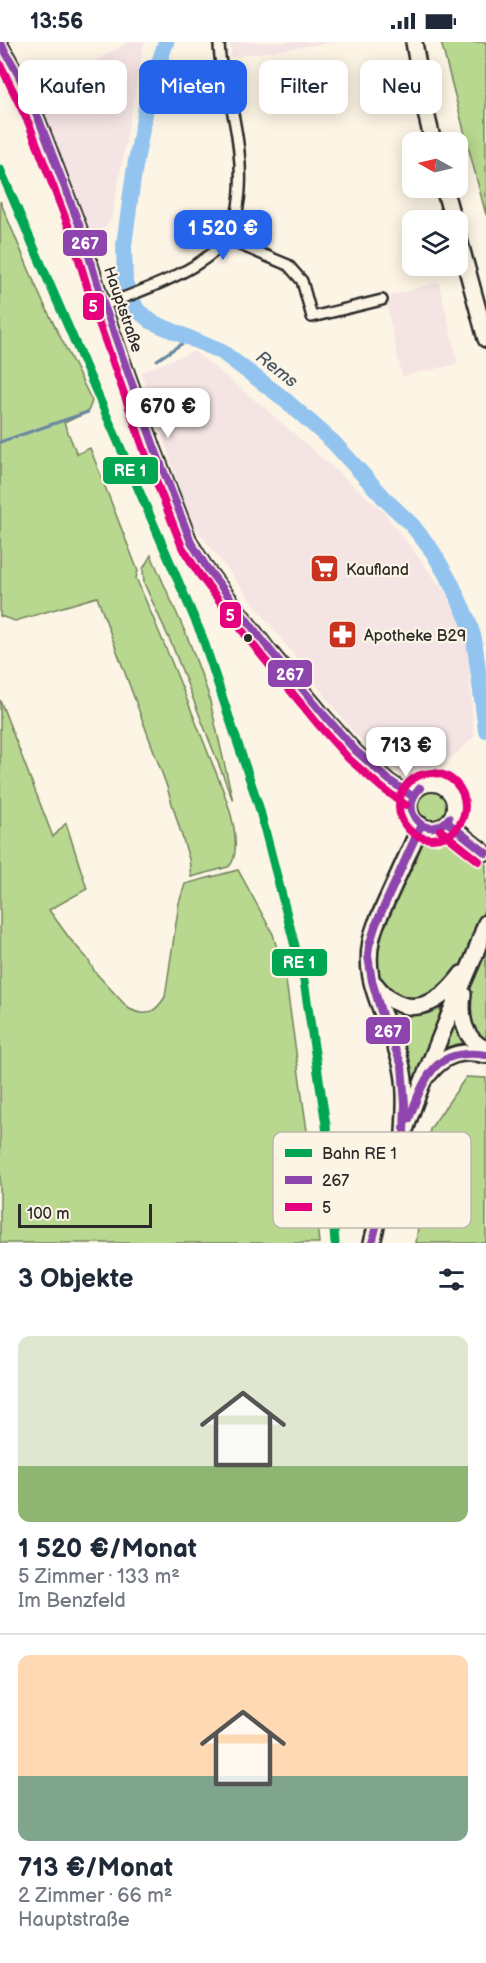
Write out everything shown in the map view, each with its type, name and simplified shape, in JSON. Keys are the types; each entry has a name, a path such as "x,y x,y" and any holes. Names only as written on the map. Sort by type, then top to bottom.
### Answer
{"main road":[{"path":"414,42 431,132"},
{"path":"468,273 486,339"},
{"path":"430,783 444,787 454,803 452,816 447,822 435,828 421,825 412,815 410,802 416,790 430,783"},
{"path":"447,822 486,853"},
{"path":"404,1132 405,1097 402,1066 382,1015 372,981 368,956 371,935 421,825"},
{"path":"404,1132 486,923"},
{"path":"372,981 380,991 395,1002 412,1006 424,1005 445,993 474,957"},
{"path":"465,980 461,1007 463,1022 471,1039 486,1049"},
{"path":"422,1083 432,1070 449,1056 465,1052 486,1055"},
{"path":"372,1243 376,1228"}],"street":[{"name":"Hauptstraße","path":"0,42 39,120 80,227 104,305 184,527 199,555 269,649 325,716 356,751 389,780 412,796"},
{"path":"104,305 186,271 201,262 226,239 238,207 239,160 234,119 222,73 219,42"},
{"path":"226,239 288,266 302,281 312,317 382,300"}],"shaded area":[{"path":"128,42 144,42 112,217 109,223 90,240 45,114 127,114 127,60 96,60"},
{"path":"231,42 337,42 231,57"},
{"path":"439,282 458,364 402,376 387,307 392,295"},
{"path":"194,351 266,409 382,510 446,593 461,623 468,650 474,737 432,772 422,777 398,772 352,731 191,522 141,372"}],"green space":[{"path":"441,42 486,42 486,215 468,146 468,132 464,132"},
{"path":"0,201 41,298 92,401 88,412 64,423 77,454 90,448 138,571 136,578 223,790 235,837 234,858 228,867 191,877 189,859 166,784 97,597 15,621 0,616"},
{"path":"151,555 189,641 208,693 233,801 172,645 144,583 143,569"},
{"path":"0,700 53,837 66,823 87,889 49,910 87,958 95,972 128,1008 140,1013 149,1012 157,1007 165,997 179,903 185,884 238,870 273,934 286,981 307,1132 273,1132 273,1228 317,1228 319,1243 0,1243"},
{"path":"433,790 445,794 449,806 445,818 433,822 421,818 417,806 421,794"},
{"path":"440,832 457,839 486,862 486,905 452,981 420,1001 396,996 380,979 376,966 378,936 412,858 426,837"},
{"path":"486,944 486,1045 472,1033 467,996"},
{"path":"443,999 437,1024 409,1092 382,1006"},
{"path":"455,1012 473,1047 440,1057"},
{"path":"466,1077 486,1078 486,1243 416,1243 418,1228 471,1228 471,1132 430,1132"}],"waterway":[{"name":"Rems","path":"166,42 149,92 134,172 124,245 125,283 137,310 152,322 222,352 283,398 333,442 412,525 433,552 468,620 474,639 486,730"},
{"path":"157,360 189,339"},
{"path":"0,442 88,412"}],"transit line":[{"name":"267","path":"0,42 39,120 80,227 104,305 191,542 207,568 269,649 325,716 356,751 389,780 412,796"},
{"name":"5","path":"0,64 29,124 70,230 94,309 145,453 182,547 199,574 261,655 317,723 349,759 382,788 406,805"},
{"path":"0,169 202,636 259,807 304,981 327,1132"},
{"name":"5","path":"432,773 444,776 455,783 462,794 465,806 462,818 455,829 444,836 432,839 420,836 409,829 402,818 399,806 402,794 409,783 420,776 432,773"},
{"name":"267","path":"420,788 414,797 412,807 413,815 418,822 433,827 441,825 449,818"},
{"name":"267","path":"447,822 486,853"},
{"name":"267","path":"404,1132 405,1104 402,1066 382,1015 372,981 368,956 376,924 421,825"},
{"name":"5","path":"440,830 479,861"},
{"name":"267","path":"409,1119 420,1090 434,1068 454,1056 486,1055"},
{"path":"334,1228 335,1243"},
{"name":"267","path":"372,1243 376,1228"}],"place":[{"name":"Kaufland","path":"325,569"},
{"name":"Apotheke B29","path":"343,635"}]}
